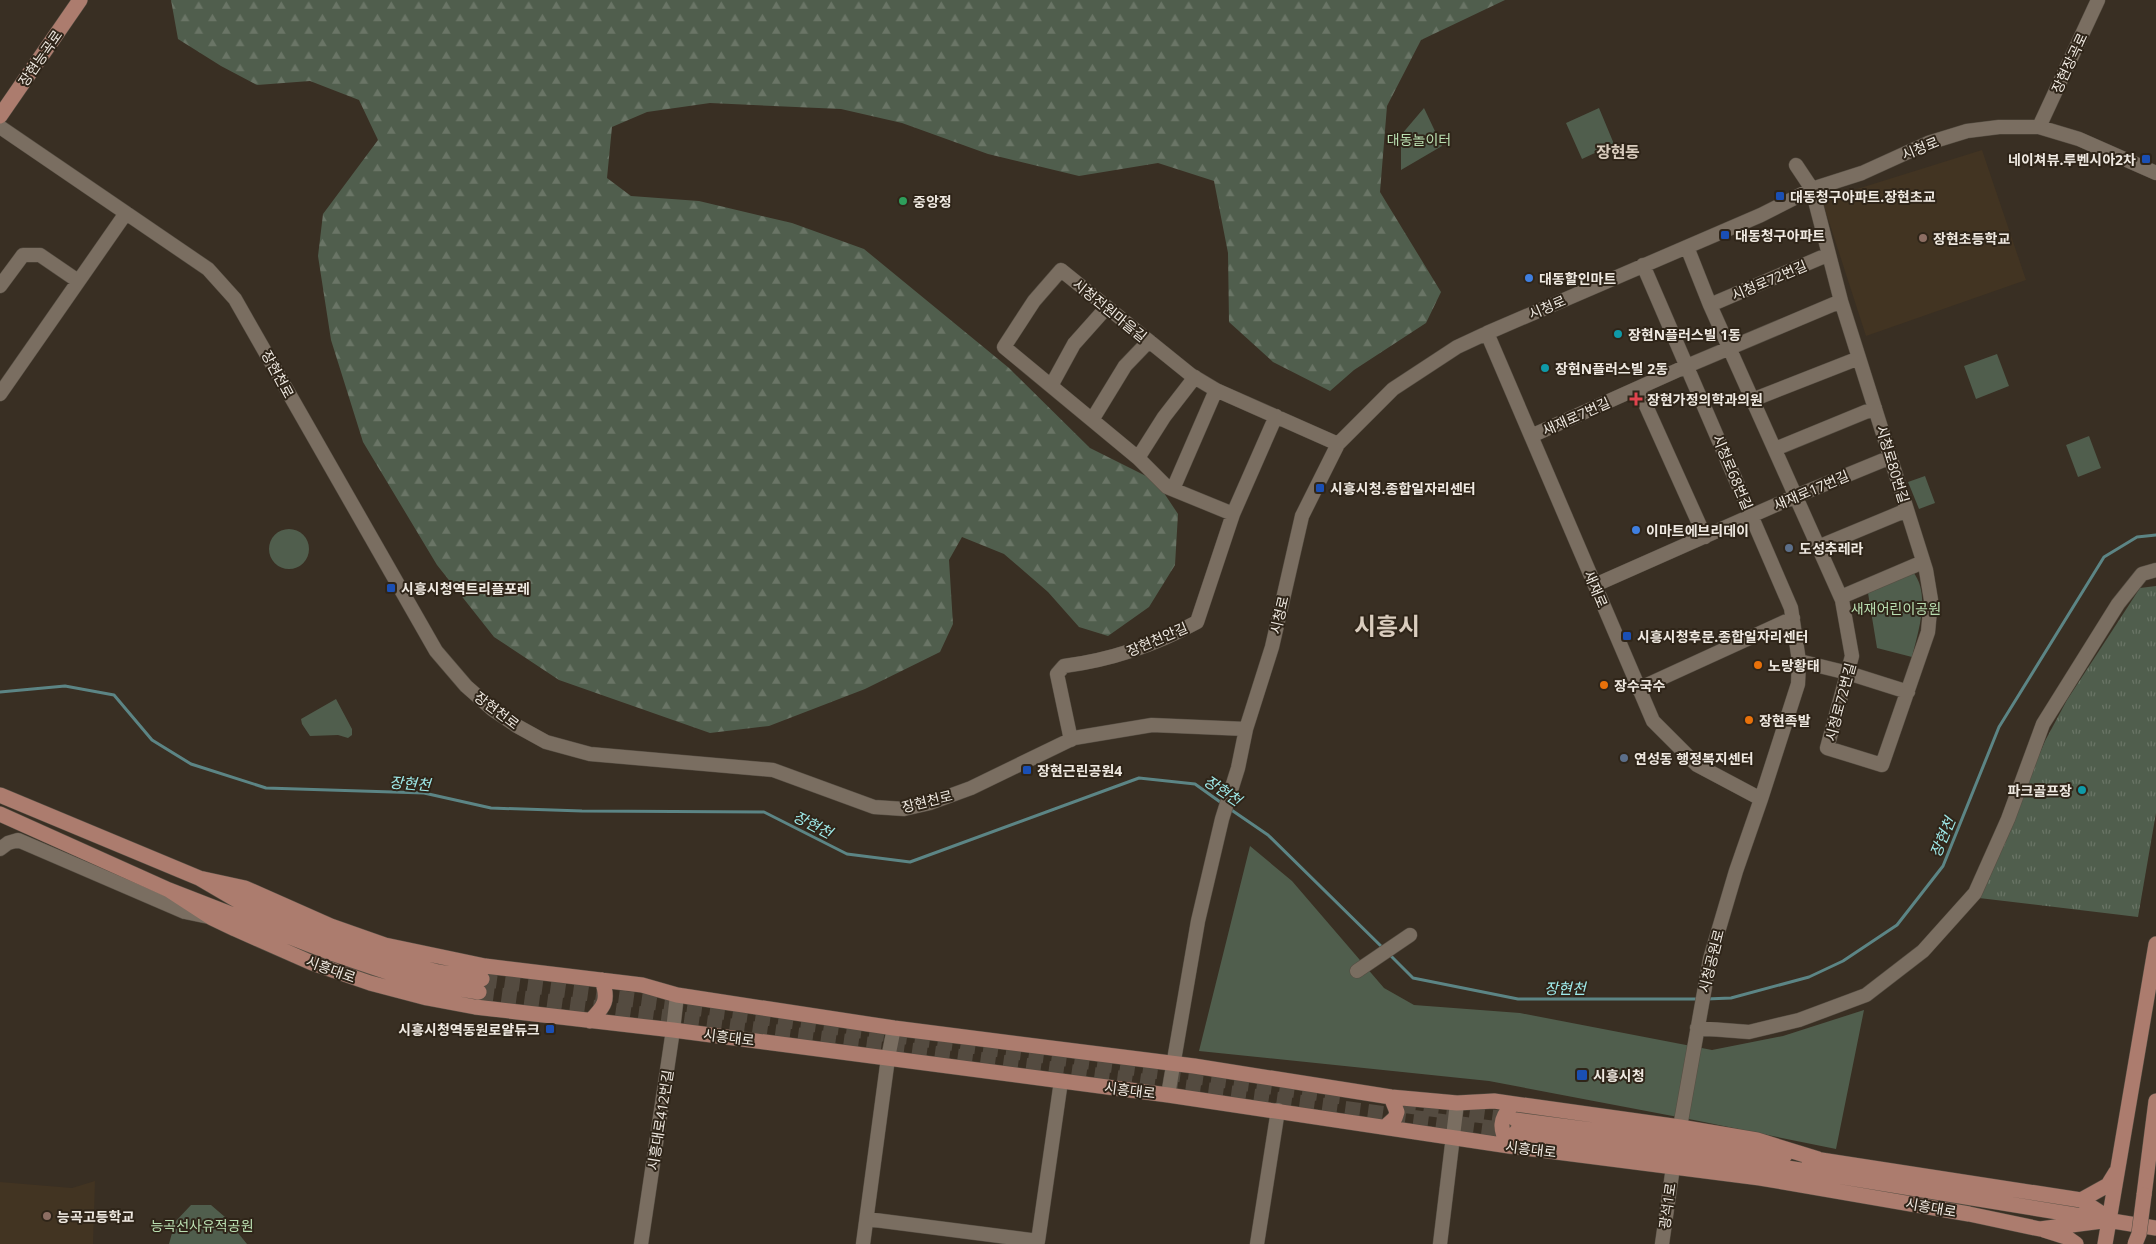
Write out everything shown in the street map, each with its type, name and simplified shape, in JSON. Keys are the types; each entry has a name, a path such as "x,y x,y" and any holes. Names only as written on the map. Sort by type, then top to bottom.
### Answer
{"main road":[{"name":"장현능곡로","path":"0,116 80,0"},
{"name":"시흥대로","path":"0,790 28,805"},
{"name":"시흥대로","path":"0,795 28,805 199,878 240,902 339,942 481,986 435,985 392,974 334,954 169,890 0,814"},
{"name":"시흥대로","path":"0,823 40,833"},
{"name":"시흥대로","path":"199,878 245,888 331,926 385,945 484,966 642,985 677,995 894,1028 1173,1063 1392,1097 1457,1103 1494,1101 1680,1127 1757,1140 1818,1158"},
{"name":"시흥대로","path":"169,890 212,918 312,963 370,983 427,998 475,1007 673,1030 1168,1095 1278,1110 1452,1138 1760,1178 1969,1214 2040,1229 2110,1220"},
{"path":"2105,1244 2156,944"},
{"path":"590,1021 605,1003 606,992 602,980"},
{"path":"1385,1127 1397,1112 1392,1097"},
{"path":"2135,1244 2139,1234 2156,1102"},
{"path":"1510,1146 1503,1135 1502,1123 1505,1113 1513,1104"},
{"name":"시흥대로","path":"2110,1220 2081,1200 1818,1158 1516,1126 2156,1228"},
{"path":"2081,1200 2108,1185 2118,1169"},
{"path":"2040,1229 2066,1237 2076,1244"}],"street":[{"name":"장현장곡로","path":"2039,127 2098,0"},
{"name":"장현천로","path":"0,127 208,269 235,299 436,651 466,686 492,708 517,726 546,742 590,754 772,770 874,807 904,809 971,788 1070,740 1152,724 1246,729"},
{"name":"시청로","path":"1168,1095 1198,921 1222,819 1238,768 1246,729 1272,647 1302,516 1338,444 1393,389 1457,348 1487,333 1761,215 1812,189 1862,173 1928,144 1967,131 1999,127 2039,127 2078,139 2156,173"},
{"name":"시청로80번길","path":"1796,165 1812,189 1841,301 1923,562 1931,600 1928,632 1882,765"},
{"path":"0,394 5,375 78,282 126,213"},
{"name":"시청로72번길","path":"1687,247 1710,306 1841,597 1852,656 1827,748 1882,765"},
{"path":"0,286 23,255 40,256 78,282"},
{"name":"시청로72번길","path":"1710,306 1828,255"},
{"name":"시청로68번길","path":"1643,265 1792,608 1800,661 1798,684 1762,800"},
{"name":"시청전원마을길","path":"1233,514 1167,487 1138,458 1004,347 1034,301 1061,270 1149,341 1216,390 1338,444"},
{"name":"새재로7번길","path":"1531,436 1687,366 1841,301"},
{"path":"1051,386 1074,344 1107,307"},
{"name":"새재로","path":"1487,333 1638,689 1653,720 1697,765 1762,800"},
{"path":"1092,420 1126,366 1149,341"},
{"path":"1752,400 1859,358"},
{"path":"1138,458 1164,417 1196,377"},
{"path":"1638,388 1705,537"},
{"path":"1173,489 1216,390"},
{"path":"1775,449 1875,408"},
{"name":"장현천안길","path":"1070,740 1057,674 1064,666 1130,652 1174,635 1197,622 1233,514 1276,416"},
{"name":"새재로17번길","path":"1595,585 1796,496 1890,457"},
{"path":"1818,547 1907,510"},
{"path":"1841,597 1923,562"},
{"path":"1698,1023 1749,1032 1799,1020 1866,995 1923,951 1975,893 2008,819 2043,724 2118,604 2142,574 2156,570"},
{"path":"1638,689 1793,618"},
{"path":"1800,661 1848,672 1908,692"},
{"name":"시청공원로","path":"1680,1127 1710,959 1736,871 1762,800"},
{"path":"0,849 8,843 18,840 185,912 212,918"},
{"path":"1357,971 1410,935"},
{"name":"시흥대로412번길","path":"641,1244 677,995"},
{"path":"863,1244 888,1058 894,1028"},
{"path":"866,1219 1038,1243 1061,1081"},
{"path":"1440,1244 1457,1103"},
{"path":"1257,1244 1278,1110"},
{"name":"광석1로","path":"1662,1244 1673,1167"}],"shaded area":[{"name":"장현초등학교","path":"1982,150 2026,280 1866,336 1822,200"},
{"name":"능곡고등학교","path":"95,1181 93,1244 0,1244 0,1182 72,1188"}],"green space":[{"path":"171,0 1505,0 1421,40 1387,106 1380,192 1441,292 1426,323 1354,370 1330,391 1273,362 1229,322 1228,253 1214,181 1158,163 1079,176 988,154 902,123 841,109 710,103 647,112 612,127 607,178 631,196 699,201 792,223 864,249 1009,368 1090,448 1156,481 1178,514 1175,565 1149,607 1108,636 1079,627 1048,592 1004,554 962,537 949,560 953,624 940,652 865,689 769,726 710,733 559,680 494,637 437,565 363,442 331,340 318,256 323,214 378,140 359,100 310,81 257,85 221,66 178,39"},
{"name":"대동놀이터","path":"1424,108 1442,146 1401,170 1401,135"},
{"path":"1599,108 1614,144 1582,159 1566,123"},
{"path":"1997,354 2009,386 1976,399 1964,366"},
{"path":"2089,436 2101,468 2078,477 2066,445"},
{"path":"1925,476 1935,503 1919,509 1908,482"},
{"path":"285,529 293,529 300,532 306,538 309,549 306,560 300,566 293,569 285,569 278,566 272,560 269,553 269,545 272,538 278,532"},
{"name":"새재어린이공원","path":"1913,572 1921,591 1922,613 1912,657 1877,648 1868,593"},
{"path":"2156,586 2156,813 2138,917 1979,898 2045,741 2067,700 2140,588"},
{"path":"336,699 352,729 352,735 348,738 338,735 310,736 301,719"},
{"path":"1250,846 1292,881 1384,988 1414,1005 1520,1013 1712,1050 1783,1036 1864,1010 1836,1149 1489,1081 1199,1051"},
{"name":"능곡선사유적공원","path":"191,1205 211,1205 225,1217 247,1244 169,1244 175,1222"}],"waterway":[{"name":"장현천","path":"1706,999 1731,998 1809,977 1843,961 1897,925 1943,866 1999,727 2104,557 2137,537 2156,535"},
{"name":"장현천","path":"0,692 65,686 114,695 152,740 191,764 266,788 424,793 491,808 582,811 764,812 847,854 910,862 1139,778 1195,784 1223,804"},
{"name":"장현천","path":"1230,809 1268,835 1384,949"},
{"name":"장현천","path":"1389,954 1413,978 1518,999 1700,999"}],"tunnel":[{"path":"482,979 1344,1097"},
{"path":"479,992 1514,1131"},
{"path":"1401,1105 1515,1120"}],"place":[{"name":"네이쳐뷰.루벤시아2차","path":"2146,159"},
{"name":"대동청구아파트.장현초교","path":"1780,196"},
{"name":"중앙정","path":"903,201"},
{"name":"대동청구아파트","path":"1725,235"},
{"name":"장현초등학교","path":"1923,238"},
{"name":"대동할인마트","path":"1529,278"},
{"name":"장현N플러스빌 1동","path":"1618,334"},
{"name":"장현N플러스빌 2동","path":"1545,368"},
{"name":"장현가정의학과의원","path":"1636,399"},
{"name":"시흥시청.종합일자리센터","path":"1320,488"},
{"name":"이마트에브리데이","path":"1636,530"},
{"name":"도성추레라","path":"1789,548"},
{"name":"시흥시청역트리플포레","path":"391,588"},
{"name":"시흥시청후문.종합일자리센터","path":"1627,636"},
{"name":"노랑황태","path":"1758,665"},
{"name":"장수국수","path":"1604,685"},
{"name":"장현족발","path":"1749,720"},
{"name":"연성동 행정복지센터","path":"1624,758"},
{"name":"장현근린공원4","path":"1027,770"},
{"name":"파크골프장","path":"2082,790"},
{"name":"시흥시청역동원로얄듀크","path":"550,1029"},
{"name":"시흥시청","path":"1582,1075"},
{"name":"능곡고등학교","path":"47,1216"}],"district":[{"name":"장현동","path":"1618,152"},
{"name":"시흥시","path":"1387,625"}]}
